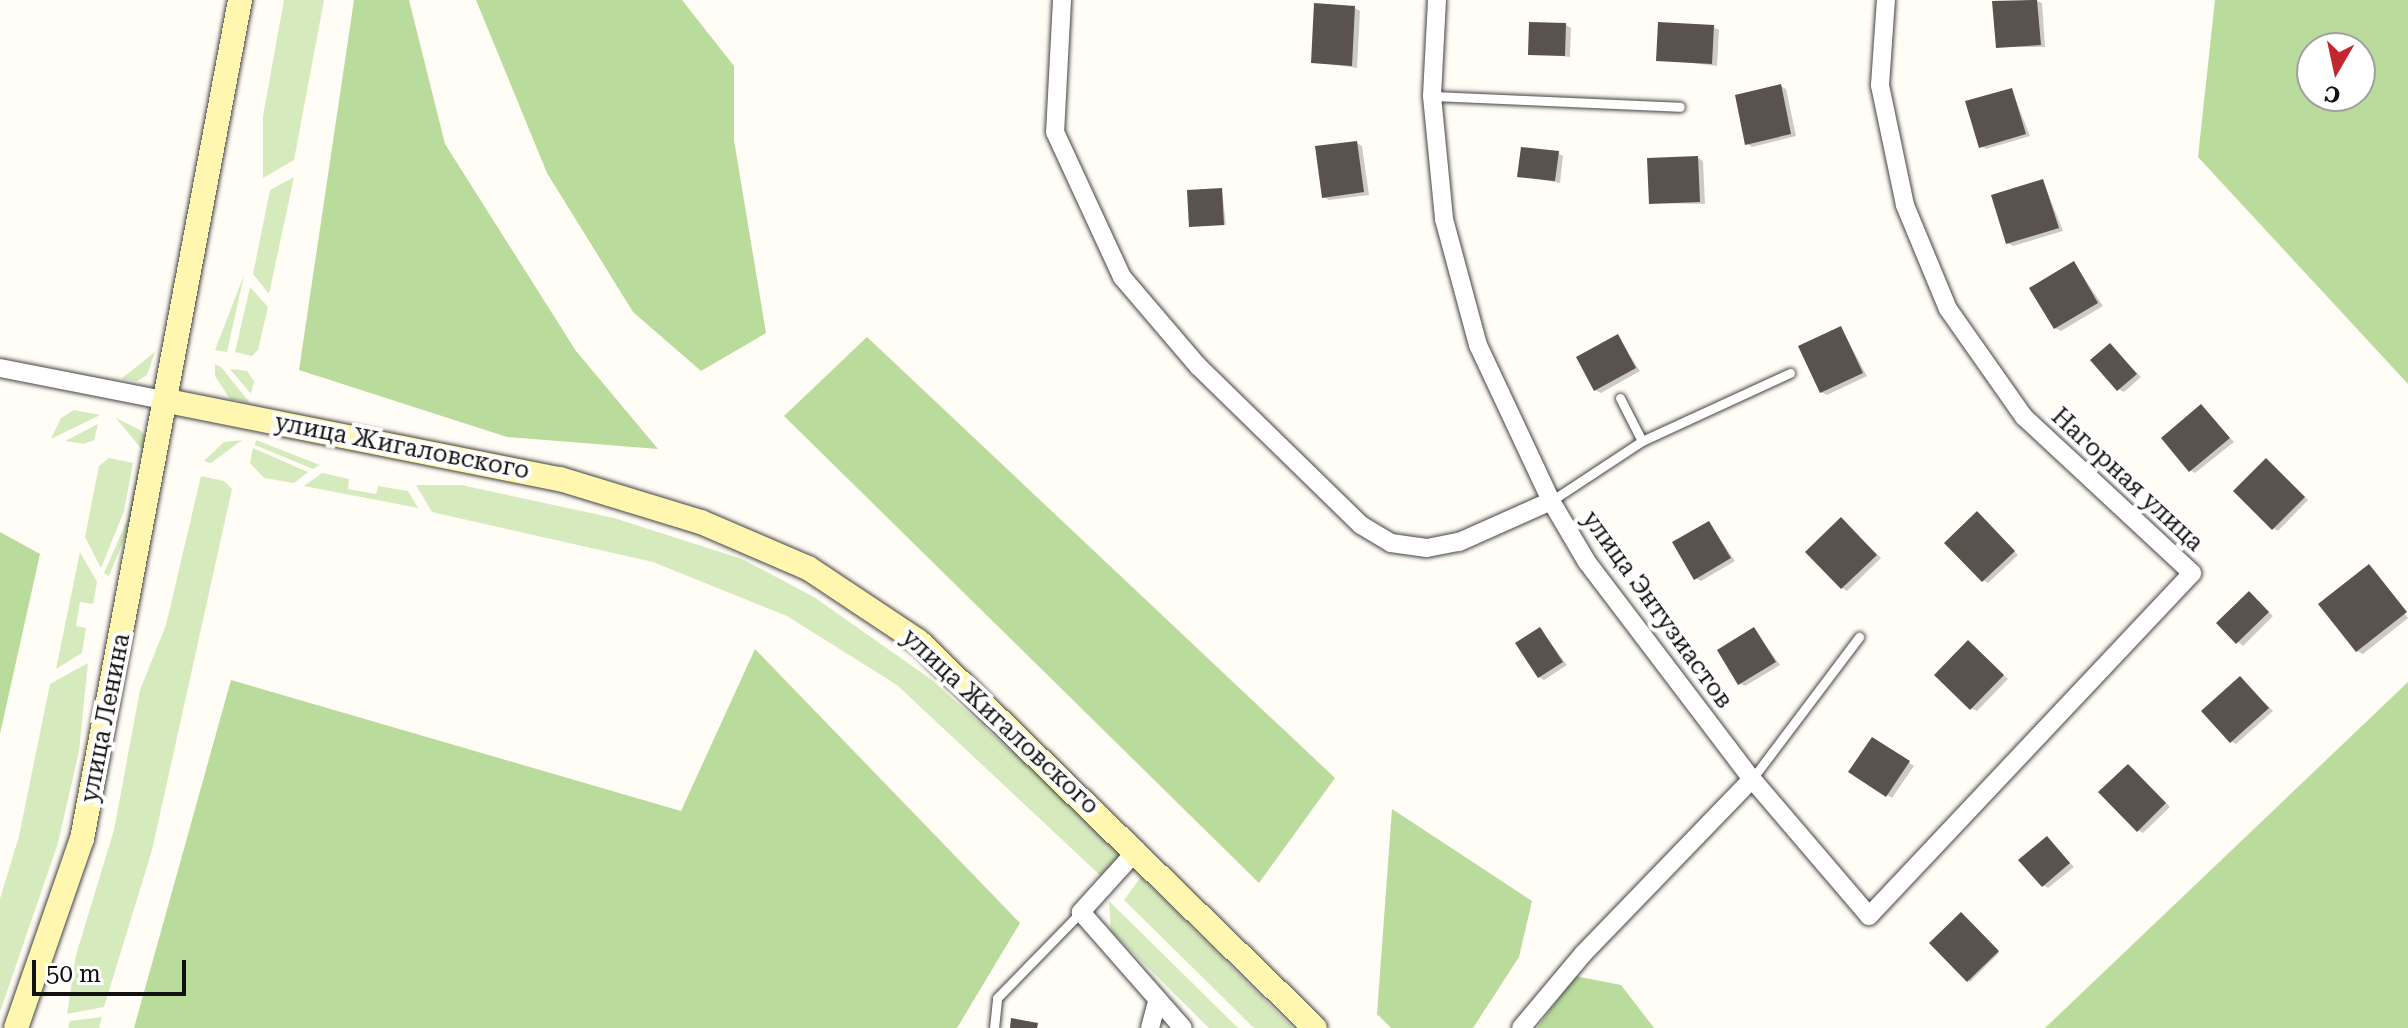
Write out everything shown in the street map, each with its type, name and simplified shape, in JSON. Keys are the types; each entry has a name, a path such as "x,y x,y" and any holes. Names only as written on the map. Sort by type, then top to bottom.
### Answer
{"main road":[{"name":"улица Ленина","path":"16,1028 82,839 168,401 240,0"},
{"name":"улица Жигаловского","path":"168,401 560,479 701,522 808,568 918,641 1137,850 1315,1028"}],"street":[{"path":"1062,0 1055,132 1122,277 1198,366 1361,525 1391,543 1427,548 1459,542 1551,501"},
{"name":"улица Энтузиастов","path":"1437,0 1432,96 1444,219 1478,345 1551,501 1587,562 1752,779"},
{"name":"Нагорная улица","path":"1752,779 1869,916 2192,573 2024,417 1948,309 1905,205 1883,100 1886,0"},
{"name":"улица Жигаловского","path":"0,368 168,401"},
{"path":"1521,1028 1583,954 1752,779"},
{"path":"1137,850 1081,912 1183,1028"},
{"path":"1150,1028 1157,1002"}],"lane":[{"path":"1432,96 1680,107"},
{"path":"1551,501 1642,441 1790,373"},
{"path":"1620,398 1642,441"},
{"path":"1752,779 1859,637"},
{"path":"994,1028 997,998 1081,912"}],"green space":[{"path":"284,0 324,0 294,160 263,178 263,116"},
{"path":"354,0 409,0 445,144 576,351 658,449 507,437 299,370"},
{"path":"476,0 682,0 734,66 734,140 766,333 701,371 633,312 547,173"},
{"path":"2215,0 2408,0 2408,384 2198,157"},
{"path":"294,177 269,294 253,274 270,190"},
{"path":"244,275 227,352 215,350"},
{"path":"250,287 268,307 258,350 252,356 235,352"},
{"path":"867,337 1335,778 1259,883 784,416"},
{"path":"155,352 147,375 137,381 121,379"},
{"path":"215,364 221,367 250,403 230,399 215,376"},
{"path":"230,369 247,371 254,381 251,394"},
{"path":"74,410 100,415 51,439 61,418"},
{"path":"116,418 140,430 146,437 144,452"},
{"path":"98,424 94,440 84,444 65,441"},
{"path":"242,440 211,463 204,461 224,442"},
{"path":"256,440 320,465 313,469 255,445"},
{"path":"253,448 308,472 294,483 264,478 250,463"},
{"path":"109,458 133,463 124,511 101,568 85,537 99,466"},
{"path":"139,464 136,509 109,576 104,573 128,518"},
{"path":"322,473 349,479 348,489 376,494 378,486 408,491 418,508 304,486"},
{"path":"201,476 224,481 232,489 152,850 104,1007 67,1014 76,955 114,830 140,690 166,625"},
{"path":"416,485 461,485 614,518 742,559 814,597 932,680 1118,847 1121,858 1103,878 897,685 787,616 653,562 432,512"},
{"path":"0,532 40,554 0,734"},
{"path":"80,552 97,582 93,604 80,602 76,626 86,628 82,653 56,669"},
{"path":"755,649 1020,923 957,1028 134,1028 231,680 681,811"},
{"path":"88,663 79,751 58,843 0,1012 0,899 19,836 50,684"},
{"path":"2408,682 2408,1028 2045,1028"},
{"path":"1392,809 1532,901 1519,957 1473,1028 1391,1028 1377,1014"},
{"path":"1141,877 1293,1028 1254,1028 1124,900"},
{"path":"1109,901 1238,1028 1209,1028 1111,931"},
{"path":"1575,976 1621,985 1654,1028 1537,1028"},
{"path":"102,1017 99,1028 68,1028 70,1021"}],"building":[{"path":"2037,0 2041,45 1996,48 1992,1"},
{"path":"1314,3 1355,6 1352,66 1311,63"},
{"path":"1529,22 1566,23 1565,56 1528,55"},
{"path":"1658,22 1714,25 1712,64 1656,61"},
{"path":"1781,84 1791,134 1745,145 1735,95"},
{"path":"2012,88 2026,134 1979,148 1965,101"},
{"path":"1357,141 1364,192 1322,198 1315,146"},
{"path":"1521,147 1559,151 1555,181 1517,177"},
{"path":"1698,156 1700,202 1649,204 1647,158"},
{"path":"2043,179 2059,228 2006,244 1991,195"},
{"path":"1222,188 1224,225 1189,227 1187,190"},
{"path":"2074,261 2098,303 2054,329 2029,288"},
{"path":"1841,326 1863,373 1820,393 1798,346"},
{"path":"1618,334 1636,368 1594,391 1576,357"},
{"path":"2110,343 2137,374 2117,391 2090,360"},
{"path":"2201,404 2230,438 2189,472 2161,438"},
{"path":"2266,458 2305,497 2272,530 2233,491"},
{"path":"1977,511 2015,551 1982,582 1944,543"},
{"path":"1841,517 1877,555 1841,589 1805,552"},
{"path":"1709,521 1731,558 1694,580 1672,542"},
{"path":"2369,564 2407,612 2356,652 2318,604"},
{"path":"2249,591 2269,612 2236,644 2216,623"},
{"path":"1540,627 1563,662 1538,678 1515,643"},
{"path":"1754,627 1776,662 1738,685 1717,650"},
{"path":"1968,640 2004,675 1970,710 1934,675"},
{"path":"2240,676 2269,708 2230,743 2201,711"},
{"path":"1872,737 1910,761 1886,797 1848,772"},
{"path":"2128,764 2166,803 2137,832 2098,792"},
{"path":"2047,836 2070,863 2042,887 2018,860"},
{"path":"1961,912 1999,951 1967,982 1929,943"},
{"path":"1011,1018 1038,1023 1037,1028 1010,1028"}]}
